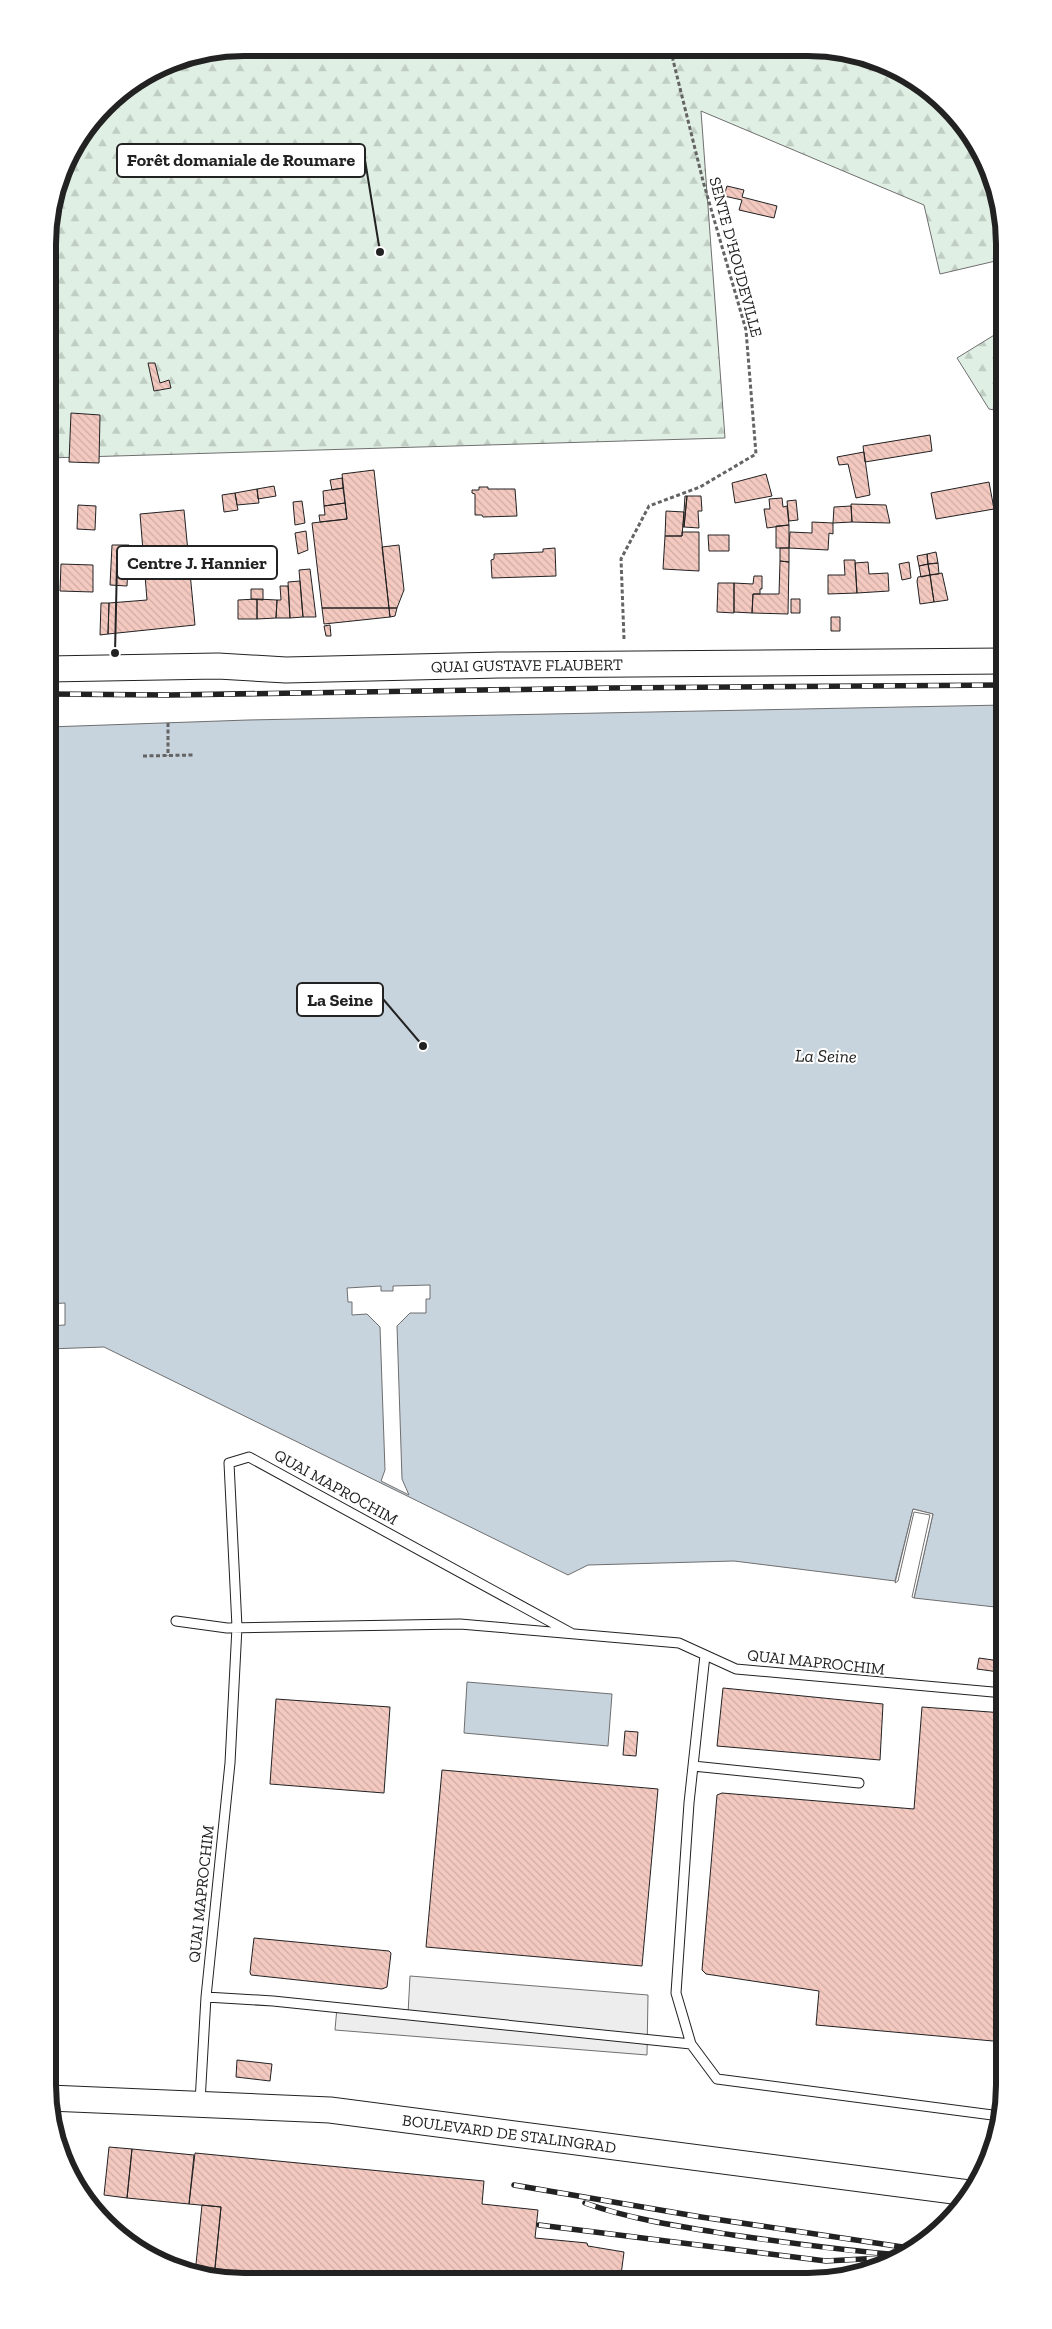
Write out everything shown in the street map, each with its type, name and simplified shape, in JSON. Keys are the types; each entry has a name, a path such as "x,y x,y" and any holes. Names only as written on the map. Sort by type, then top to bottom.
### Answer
{"main road":[{"name":"QUAI GUSTAVE FLAUBERT","path":"56,669 218,666 286,670 499,665 996,661"},
{"name":"BOULEVARD DE STALINGRAD","path":"57,2098 330,2110 962,2192"}],"lane":[{"name":"QUAI MAPROCHIM","path":"200,2104 206,1997 230,1763 237,1627 229,1463 250,1457 571,1633"},
{"name":"QUAI MAPROCHIM","path":"176,1621 237,1627 460,1624 571,1633 679,1643 736,1669 996,1692"},
{"path":"704,1654 693,1766 676,1993 691,2044 717,2079 993,2115"},
{"path":"693,1766 859,1784"},
{"path":"206,1997 273,2000 691,2044"}],"path":[{"name":"SENTE D'HOUDEVILLE","path":"624,639 621,559 649,506 700,487 756,454 746,330 703,181 673,56"},
{"path":"168,723 168,756"},
{"path":"143,756 193,755"}],"green space":[{"path":"244,56 808,56 845,60 868,66 902,81 932,103 949,120 971,150 986,184 992,207 996,261 940,274 924,205 701,111 725,438 56,458 56,244 60,207 66,184 81,150 103,120 120,103 150,81 172,71 184,66 220,58"},
{"path":"996,334 996,410 989,409 957,358"}],"shaded area":[{"path":"410,1976 648,1995 647,2055 335,2030 337,2007 408,2014"}],"water":[{"path":"996,705 996,1607 914,1598 933,1514 913,1509 895,1581 734,1561 588,1565 568,1575 104,1347 56,1349 56,727 248,720"},
{"path":"467,1682 612,1694 608,1746 464,1733"}],"pier":[{"path":"430,1285 430,1299 426,1299 426,1313 410,1313 397,1326 402,1479 409,1495 381,1481 385,1470 380,1327 367,1314 352,1315 352,1302 348,1302 347,1288 381,1286 381,1291 393,1291 393,1286"},
{"path":"65,1303 65,1325 56,1326 56,1304"},
{"path":"913,1509 933,1514 914,1598 912,1597 930,1515 914,1512 898,1581 895,1583"}],"building":[{"path":"727,186 744,190 742,197 777,206 774,218 739,210 742,200 724,196"},
{"path":"148,363 155,363 160,383 169,380 171,388 154,391"},
{"path":"71,413 100,415 99,463 69,462"},
{"path":"930,435 932,451 865,462 863,446"},
{"path":"864,452 870,495 856,498 848,464 839,465 837,457"},
{"path":"374,470 389,608 322,608 312,523 347,519 342,474"},
{"path":"766,474 772,496 735,503 732,483"},
{"path":"342,478 343,488 332,490 330,480"},
{"path":"989,482 994,509 936,519 931,493"},
{"path":"274,486 276,496 258,499 257,489"},
{"path":"479,487 515,489 517,516 483,517 482,515 475,515 475,494 472,493 472,490 479,490"},
{"path":"343,488 345,503 324,506 323,491"},
{"path":"257,489 259,503 237,505 235,493"},
{"path":"235,493 238,510 224,512 222,495"},
{"path":"685,496 687,496 683,527"},
{"path":"687,496 701,496 702,511 698,511 699,528 684,527"},
{"path":"782,498 783,507 787,506 789,525 767,528 764,509 770,509 769,499"},
{"path":"796,500 798,520 789,521 787,501"},
{"path":"302,501 305,523 295,525 293,502"},
{"path":"345,503 347,519 320,522 319,515 325,515 324,506"},
{"path":"851,504 886,505 890,523 852,522"},
{"path":"78,505 96,506 95,530 77,529"},
{"path":"851,506 852,522 833,523 834,507"},
{"path":"184,510 195,625 108,634 109,603 147,600 140,514"},
{"path":"666,511 684,512 682,536 665,536"},
{"path":"812,522 833,523 833,534 829,533 828,550 789,548 790,532 812,533"},
{"path":"789,525 789,548 776,548 776,526"},
{"path":"306,531 308,550 298,554 295,533"},
{"path":"682,532 699,532 699,571 663,569 665,536 682,536"},
{"path":"708,535 729,535 729,551 709,551"},
{"path":"112,545 129,545 127,586 110,585"},
{"path":"399,545 404,590 397,608 389,608 382,547"},
{"path":"555,548 556,576 492,578 491,560 494,559 494,554 543,552 543,549"},
{"path":"780,548 789,548 789,562 780,561"},
{"path":"936,552 938,563 928,564 927,554"},
{"path":"927,554 928,564 919,566 917,556"},
{"path":"844,560 855,560 857,593 828,594 828,575 845,575"},
{"path":"780,561 789,562 788,614 752,613 753,594 779,594"},
{"path":"868,562 869,574 888,573 889,591 857,593 855,563"},
{"path":"909,562 911,578 902,580 899,564"},
{"path":"938,563 939,574 930,575 928,564"},
{"path":"61,564 93,565 93,592 60,591"},
{"path":"928,564 930,575 921,577 919,566"},
{"path":"310,569 316,617 303,617 299,570"},
{"path":"942,573 948,600 934,602 930,575"},
{"path":"930,575 934,602 920,604 918,577"},
{"path":"754,576 762,576 762,589 760,589 760,594 753,594 752,613 734,612 734,583 753,584"},
{"path":"300,581 303,617 290,618 288,582"},
{"path":"718,583 734,583 734,613 717,612"},
{"path":"280,586 288,586 290,618 276,618 277,600 281,600"},
{"path":"251,589 263,589 263,600 251,599"},
{"path":"257,599 257,619 238,619 238,600"},
{"path":"257,599 277,600 276,618 257,619"},
{"path":"791,599 800,599 800,613 791,613"},
{"path":"101,603 109,603 108,634 100,635"},
{"path":"322,608 389,608 390,617 324,624"},
{"path":"389,608 397,608 395,616 390,617"},
{"path":"831,617 840,617 840,631 831,631"},
{"path":"330,625 331,636 326,636 324,626"},
{"path":"979,1658 996,1660 996,1672 977,1669"},
{"path":"723,1688 883,1704 880,1760 717,1746"},
{"path":"276,1699 390,1707 384,1793 270,1784"},
{"path":"922,1707 996,1712 996,2041 816,2025 819,1991 706,1974 702,1970 717,1795 722,1793 914,1809"},
{"path":"625,1731 638,1732 636,1756 623,1755"},
{"path":"442,1770 658,1789 642,1966 426,1947"},
{"path":"254,1938 389,1951 391,1953 387,1987 382,1989 251,1975"},
{"path":"237,2060 272,2064 270,2081 236,2077"},
{"path":"109,2147 132,2149 127,2198 104,2195"},
{"path":"132,2149 194,2155 189,2204 127,2198"},
{"path":"195,2153 484,2181 482,2204 538,2210 535,2238 587,2243 588,2246 624,2252 621,2273 244,2273 215,2270 221,2207 189,2204"},
{"path":"202,2205 221,2207 215,2270 196,2266"}],"railway":[{"path":"56,694 169,695 612,688 996,685"},
{"path":"514,2185 701,2217 903,2247"},
{"path":"585,2203 640,2218 696,2229 889,2254"},
{"path":"539,2225 826,2261 880,2258"}],"place":[{"name":"Forêt domaniale de Roumare","path":"380,252"},
{"name":"Centre J. Hannier","path":"115,653"},
{"name":"La Seine","path":"423,1046"}]}
